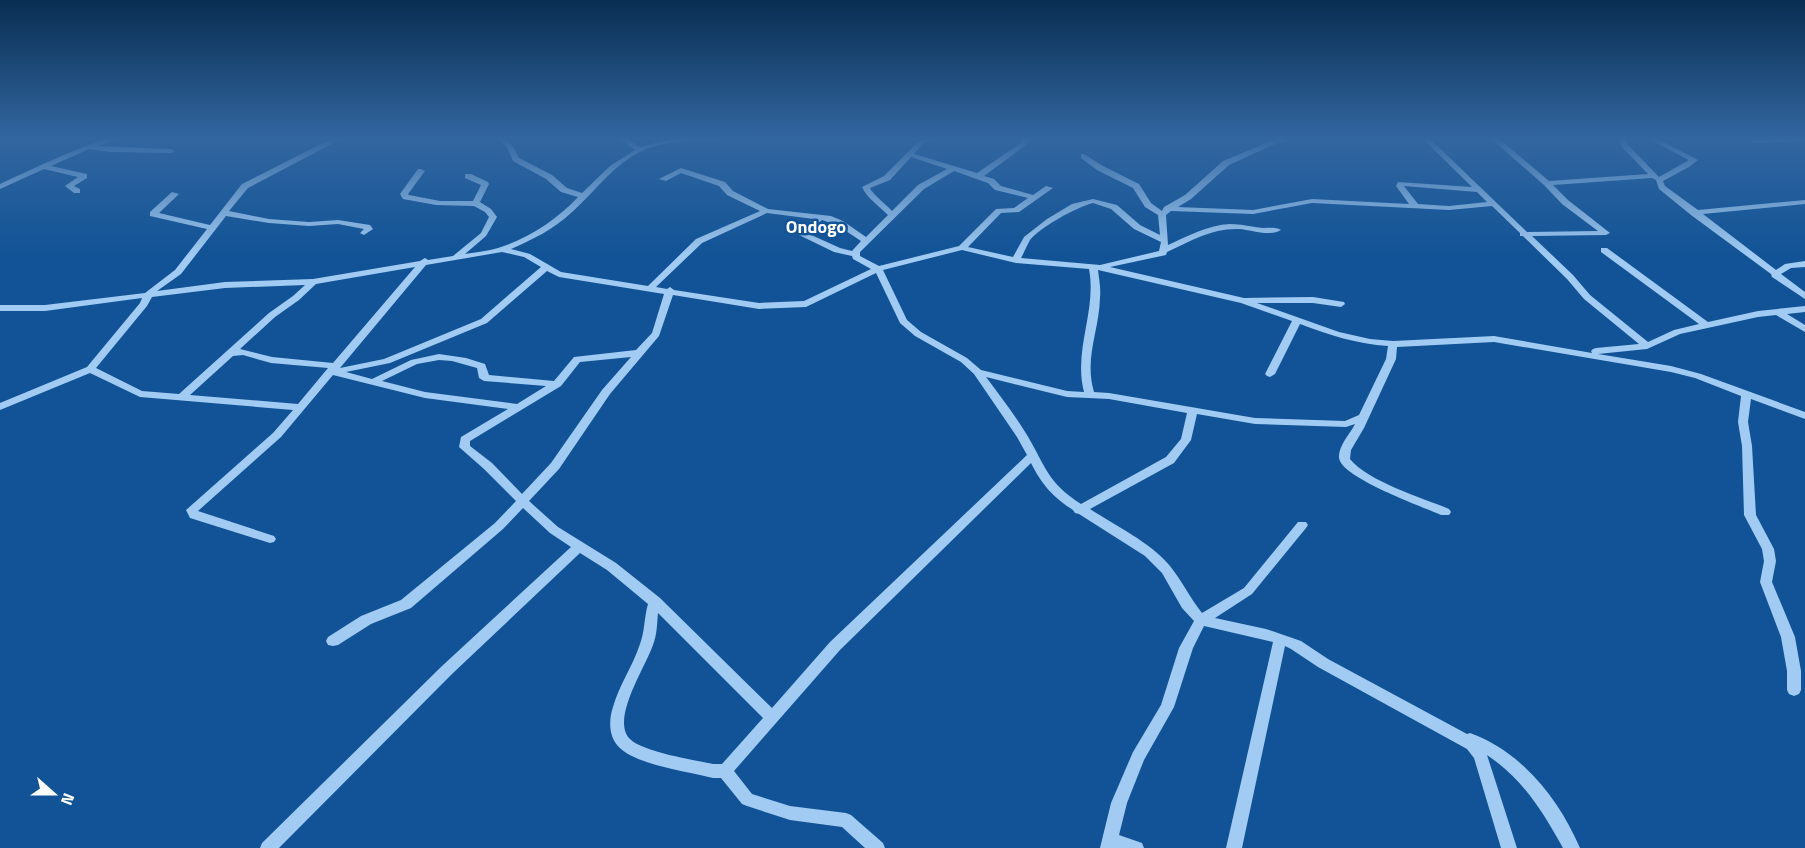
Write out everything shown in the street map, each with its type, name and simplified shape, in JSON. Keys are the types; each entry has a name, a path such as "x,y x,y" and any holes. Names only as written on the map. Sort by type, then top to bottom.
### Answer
{"street":[{"path":"0,187 22,177"},
{"path":"77,191 69,186 83,177"},
{"path":"0,407 90,369 144,304 149,293 178,272 245,186 263,177"},
{"path":"417,177 404,194 406,197 439,203 466,201 476,203 488,209 493,217 491,225 484,234 457,256"},
{"path":"469,177 485,184 476,203"},
{"path":"548,177 564,190 582,196"},
{"path":"502,250 552,222 576,204 603,177"},
{"path":"663,179 668,177"},
{"path":"700,177 727,186 730,193 766,212 819,219 828,218 840,223 866,241"},
{"path":"888,177 866,188 868,193 893,216"},
{"path":"855,254 921,187 939,177"},
{"path":"979,177 991,181 998,188 1035,198"},
{"path":"1117,177 1136,186 1148,205 1164,211 1253,212 1312,201 1449,208 1491,204"},
{"path":"1164,211 1188,197 1211,177"},
{"path":"1465,177 1491,204 1570,277 1587,297 1647,346"},
{"path":"1523,234 1606,232 1565,202 1539,177"},
{"path":"1655,177 1672,196 1805,296"},
{"path":"1547,183 1657,179 1662,177"},
{"path":"1415,206 1400,186 1401,184 1479,190"},
{"path":"962,249 999,212 1016,210 1049,188"},
{"path":"175,194 153,214 212,228"},
{"path":"1016,260 1027,239 1050,221 1075,206 1093,201 1114,207 1137,227 1165,246"},
{"path":"1694,213 1805,202"},
{"path":"1164,211 1165,246"},
{"path":"651,287 699,241 766,212"},
{"path":"225,213 299,224 338,222 368,227 369,229 364,233"},
{"path":"819,219 802,233 837,250 855,254 866,264 878,269 903,321 918,334 964,360 978,372 1022,436 1044,478 1079,510 1149,553 1166,570 1187,604 1201,620 1280,638 1513,765 1544,798 1572,848"},
{"path":"1096,267 1156,256 1165,246 1204,230 1240,227 1257,232 1277,230"},
{"path":"0,308 45,308 149,293 263,282 312,282 425,261 502,250 527,254 538,260 545,268 559,274 759,306 784,306 806,304 878,269 962,249 1016,260 1096,267 1244,301 1345,337 1393,344 1494,339 1578,352 1698,376 1805,416"},
{"path":"1604,250 1706,325"},
{"path":"270,539 194,515 192,510 255,456 301,407 425,261"},
{"path":"1775,275 1790,264 1805,264"},
{"path":"1090,396 1083,367 1098,294 1096,267"},
{"path":"333,370 387,361 484,321 545,268"},
{"path":"182,397 312,282"},
{"path":"333,641 366,620 406,604 524,502 555,466 606,392 656,334 670,290"},
{"path":"1244,301 1313,300 1341,304"},
{"path":"1578,352 1647,346 1677,333 1706,325 1805,309"},
{"path":"1778,312 1805,329"},
{"path":"1270,374 1297,321"},
{"path":"1393,344 1391,359 1345,452 1345,460 1350,468 1373,481 1445,512"},
{"path":"231,353 243,352 271,360 333,370 425,395 517,407"},
{"path":"639,353 577,359 557,384 493,421 463,442 464,447 500,475 554,531 616,570 655,602 771,717"},
{"path":"375,381 420,358 437,357 482,366 484,378 557,384"},
{"path":"90,369 140,394 301,407"},
{"path":"978,372 1041,388 1289,423 1346,424 1363,417"},
{"path":"1746,395 1743,422 1747,446 1750,515 1768,549 1770,561 1766,582 1800,673 1794,690"},
{"path":"1079,510 1170,460 1186,440 1193,411"},
{"path":"655,602 648,643 618,711 617,727 621,741 628,747 644,753 713,771 725,771 835,646 1031,457"},
{"path":"1136,848 1109,844 1119,803 1138,757 1167,707 1186,648 1201,620 1248,591 1302,525"},
{"path":"268,848 447,670 579,547"},
{"path":"1234,848 1280,638"},
{"path":"1461,736 1472,744 1480,755 1509,848"},
{"path":"725,771 747,799 790,813 846,820 877,848"}],"district":[{"name":"Ondogo","path":"816,226"}]}
